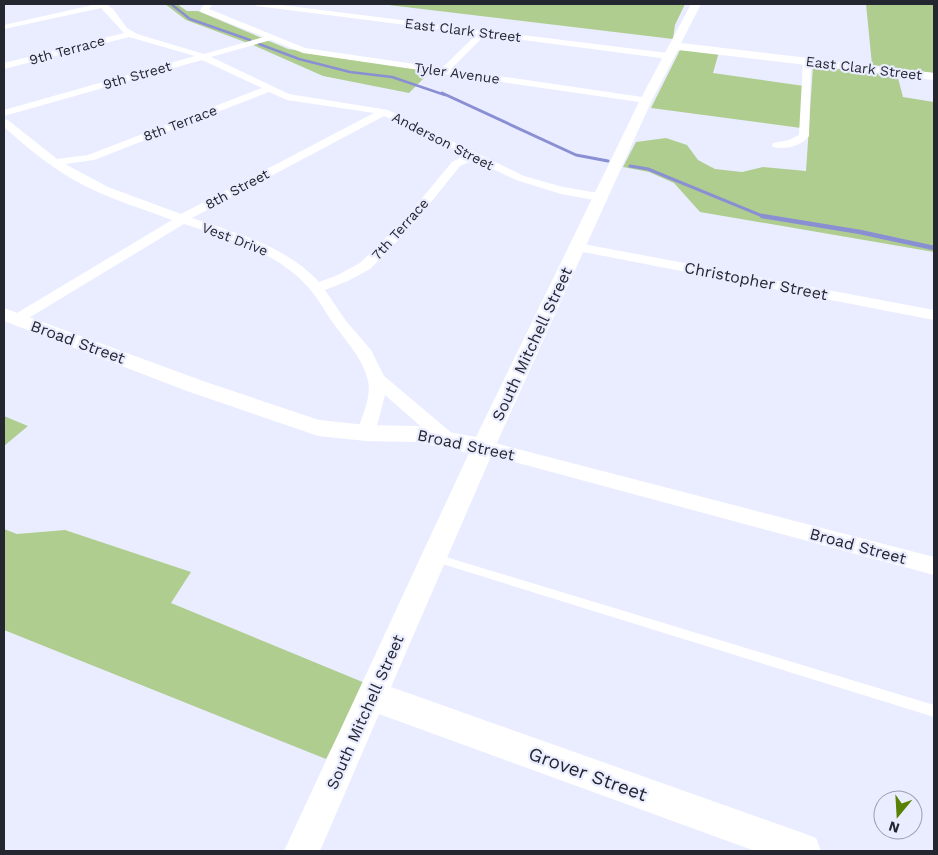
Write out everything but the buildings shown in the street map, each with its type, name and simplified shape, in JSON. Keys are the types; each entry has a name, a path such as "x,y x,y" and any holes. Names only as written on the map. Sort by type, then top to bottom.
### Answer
{"street":[{"path":"209,4 204,10 270,38"},
{"name":"East Clark Street","path":"257,4 483,33 807,62 934,76"},
{"name":"South Mitchell Street","path":"302,851 483,447 646,100 696,4"},
{"path":"4,27 102,5 110,11 124,30 130,34"},
{"path":"444,71 483,33"},
{"name":"Anderson Street","path":"130,34 173,45 204,56 269,90 298,99 384,112 430,133 503,171 545,186 600,197"},
{"name":"9th Terrace","path":"4,66 130,34"},
{"name":"9th Street","path":"4,113 270,38"},
{"name":"Tyler Avenue","path":"270,38 310,51 646,100"},
{"path":"777,145 791,144 804,136 807,62"},
{"name":"8th Terrace","path":"56,162 90,158 269,90"},
{"name":"8th Street","path":"10,317 246,183 384,112"},
{"name":"Vest Drive","path":"4,122 73,174 104,190 244,240 290,264 316,288 366,355 378,389 366,432"},
{"name":"7th Terrace","path":"316,288 343,278 366,266 407,224 456,164 473,156"},
{"name":"8th Terrace","path":"73,174 90,158"},
{"name":"Christopher Street","path":"578,247 934,315"},
{"name":"Broad Street","path":"10,317 294,421 333,430 416,434 483,447 934,566"},
{"path":"375,378 447,439"},
{"name":"Grover Street","path":"373,696 804,851"}],"lane":[{"path":"434,557 934,711"}],"green space":[{"path":"165,4 177,4 187,11 198,11 288,49 431,71 409,93 323,76 253,45 186,20"},
{"path":"380,4 685,4 675,25 673,39"},
{"path":"866,4 934,4 934,73 872,65"},
{"path":"680,50 719,52 713,73 804,86 801,128 651,108"},
{"path":"813,66 897,74 903,97 934,102 934,252 700,212 674,183 649,172 623,167 636,142 666,138 687,145 698,160 715,169 742,172 763,167 806,171"},
{"path":"4,416 28,426 4,446"},
{"path":"4,529 17,534 65,530 191,572 171,603 365,683 326,759 4,630"}],"waterway":[{"path":"171,4 190,19 250,40"},
{"path":"259,44 299,59 350,72 392,77 445,95"},
{"path":"442,93 576,155 608,161"},
{"path":"630,166 648,169 763,216"},
{"path":"763,216 860,232 934,248"}]}
